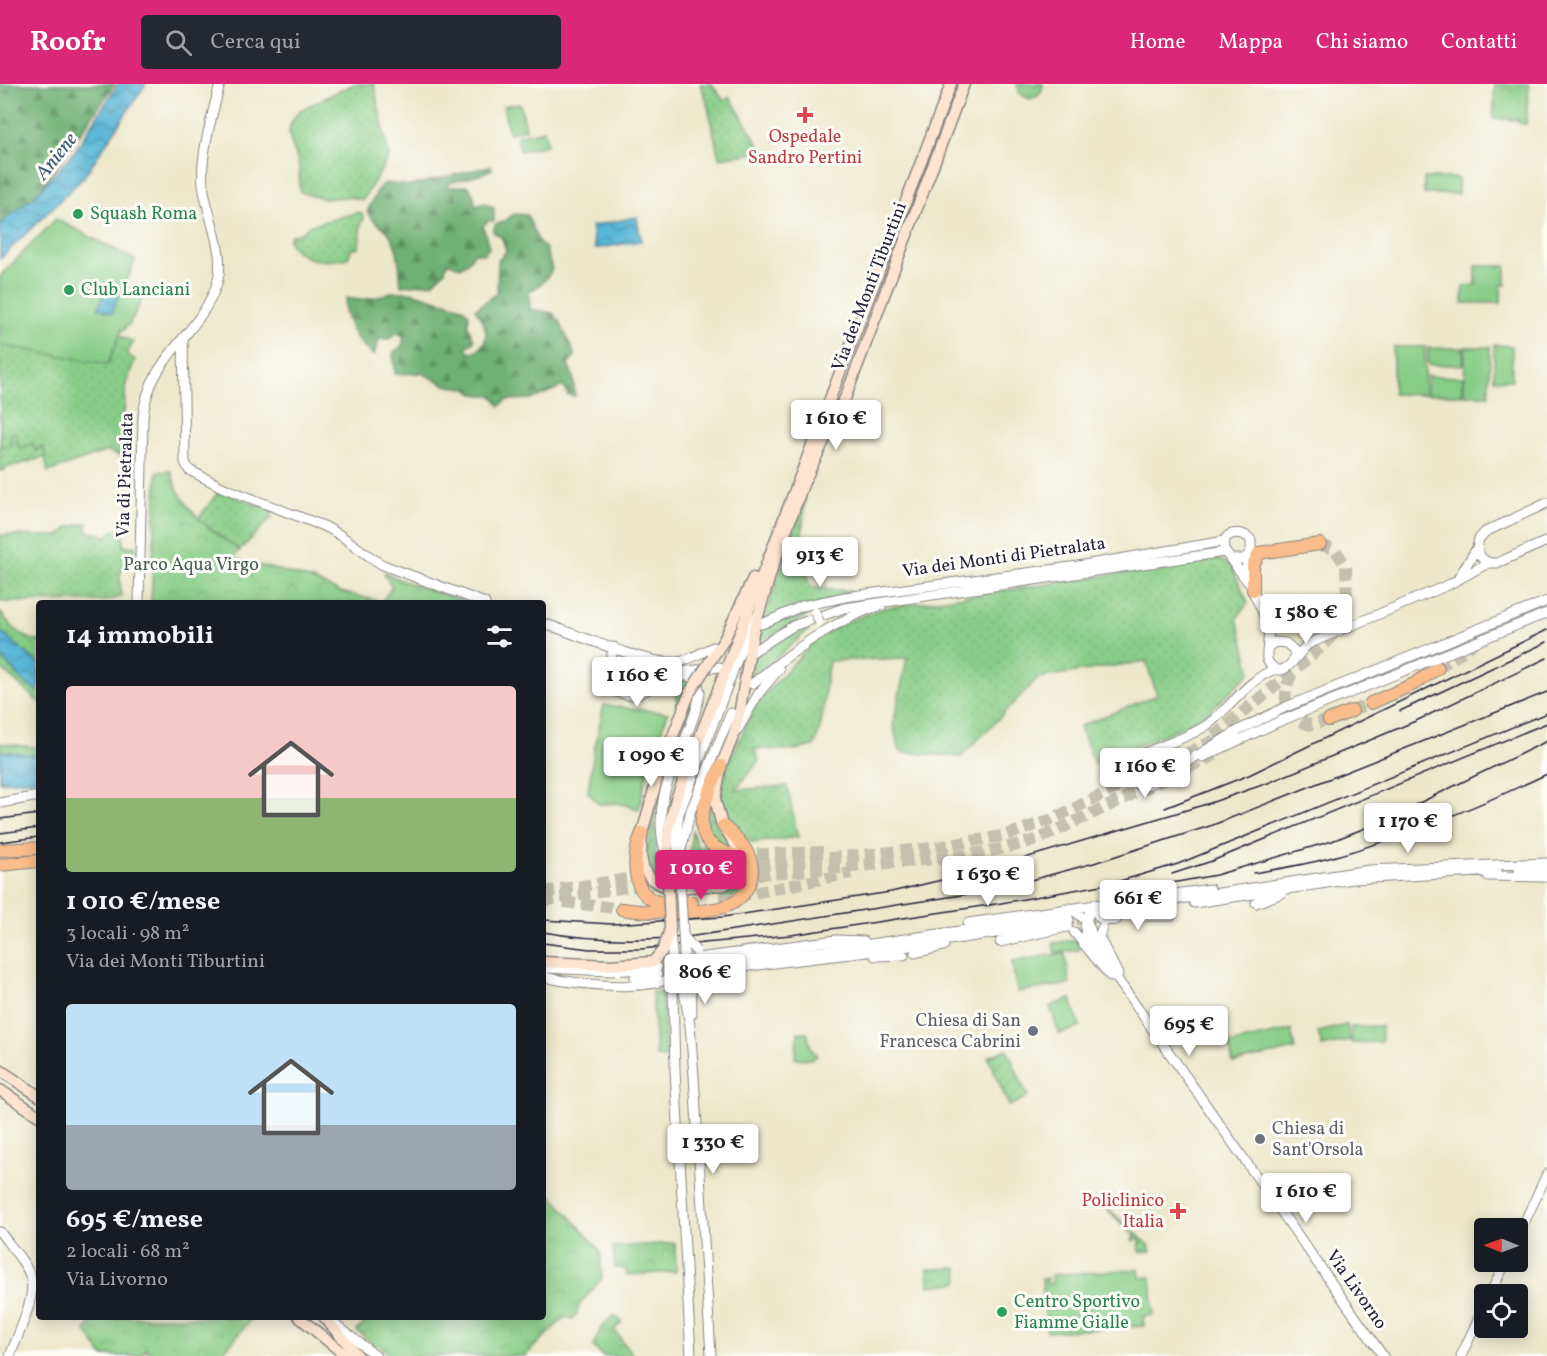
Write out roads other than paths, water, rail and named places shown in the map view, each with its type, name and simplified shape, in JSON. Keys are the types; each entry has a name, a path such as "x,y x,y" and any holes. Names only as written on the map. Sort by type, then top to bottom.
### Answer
{"highway":[{"path":"1253,590 1252,565 1259,553 1320,544"},
{"path":"1371,703 1413,684 1438,668"},
{"path":"1329,720 1352,711"},
{"path":"722,766 703,808 702,826 705,836 713,846 734,855"},
{"path":"622,909 677,912 722,907 736,901 749,883 751,861 741,844 723,826"},
{"path":"642,833 638,845 636,869 639,886 645,894 660,902 720,900"},
{"path":"0,850 36,846"},
{"path":"0,858 36,855"},
{"path":"0,865 36,861"}],"main road":[{"name":"Via dei Monti Tiburtini","path":"668,951 673,860 668,829 672,808 951,84"},
{"name":"Via dei Monti Tiburtini","path":"772,569 804,482 846,396 964,84"},
{"path":"772,569 750,644 739,715 722,766 715,799 723,826 740,852 741,869 735,878 722,885 670,888 660,886 651,879 643,867 641,856 642,833 659,772 690,692 724,640 779,527"},
{"path":"546,962 599,965 656,972 668,951"},
{"path":"0,1070 36,1094"},
{"path":"0,1089 36,1114"},
{"path":"303,1320 346,1356"},
{"path":"328,1320 358,1356"}],"street":[{"name":"Via di Pietralata","path":"138,600 145,403 153,379 212,295 219,277 217,248 202,177 220,84"},
{"path":"183,339 185,462 189,470 224,488 326,527 345,538 368,557 388,568 477,600"},
{"path":"1458,579 1485,532 1547,503"},
{"path":"1252,682 1267,660 1267,625 1246,565 1252,545 1244,533 1232,533 1225,541 1225,552 1253,590"},
{"name":"Via dei Monti di Pietralata","path":"762,624 812,603 853,595 1077,566 1219,544 1225,541"},
{"path":"1547,541 1503,561 1488,563 1448,585 1308,644 1285,669 1275,669 1252,682 1205,726 1134,758 1128,773 1134,783 1145,786 1190,762 1232,735 1286,707 1547,601"},
{"path":"1477,549 1480,556 1488,563"},
{"name":"Via dei Monti di Pietralata","path":"752,652 794,627 830,612 858,605 1225,552"},
{"path":"1232,560 1239,561 1248,556"},
{"name":"Via dei Monti Tiburtini","path":"684,966 683,935 673,860 679,814 772,569"},
{"name":"Via dei Monti di Pietralata","path":"801,645 857,614 912,598"},
{"name":"Via dei Monti di Pietralata","path":"789,612 808,610 817,616 817,628 801,645"},
{"path":"1190,762 1278,722 1547,614"},
{"path":"546,624 656,660 677,662 714,657"},
{"path":"1267,625 1295,651 1294,660"},
{"path":"1268,647 1275,642 1308,644"},
{"path":"733,737 759,693 801,645"},
{"path":"752,684 801,645"},
{"path":"614,647 603,687 634,695 714,657"},
{"path":"1267,660 1275,669"},
{"path":"667,680 687,675 698,684 700,695 662,802 661,832 673,860"},
{"path":"673,860 731,713"},
{"path":"655,787 691,720"},
{"path":"0,803 36,797"},
{"path":"1547,863 1369,870 1240,889 1109,913 1301,886 1376,878 1547,870"},
{"path":"0,871 36,867"},
{"path":"1465,874 1547,877"},
{"path":"1256,903 1301,886"},
{"path":"915,953 1095,904 1202,889 1240,889"},
{"path":"1095,904 1097,915 1106,921 1155,915 1172,916"},
{"path":"673,998 695,968 705,963 839,940 878,943 920,937 965,924 1065,914 1086,919 1095,904"},
{"path":"1000,942 1066,928 1070,920 1065,914"},
{"name":"Via Livorno","path":"1086,919 1096,949 1382,1356"},
{"path":"1102,928 1099,937 1124,987"},
{"path":"1074,932 1102,968 1124,987"},
{"path":"683,935 705,963"},
{"path":"819,958 980,935"},
{"path":"668,951 687,980"},
{"path":"711,1356 687,980 684,966 692,960 705,963 904,955"},
{"path":"546,968 656,972 687,980"},
{"path":"546,976 604,986 656,972"},
{"path":"656,972 673,998 691,1356"},
{"path":"1526,1218 1547,1174"},
{"path":"0,1232 27,1270 32,1285 30,1301 10,1356"},
{"path":"329,1320 376,1356"},
{"path":"1461,1356 1474,1328"}],"water":[{"path":"118,84 146,84 83,178 0,259 0,224 38,193 74,152"},
{"path":"637,217 641,241 595,249 591,226"},
{"path":"107,287 120,292 112,313 98,308"},
{"path":"0,631 36,661 36,690 25,683 0,656"},
{"path":"0,751 36,756 36,779 0,782"}],"tunnel":[{"path":"1214,736 1327,642 1338,628 1347,602 1346,566 1336,551 1320,544"},
{"path":"1438,668 1472,645"},
{"path":"1292,674 1286,690 1287,705 1290,711 1302,722 1310,725 1329,720"},
{"path":"1352,711 1371,703"},
{"path":"546,892 646,876 933,848 1007,835 1050,820 1225,735"},
{"path":"546,900 661,883 929,860 997,850 1041,838 1217,754"},
{"path":"739,855 824,852"},
{"path":"720,900 851,873"},
{"path":"564,902 622,909"},
{"path":"1063,923 1106,917"},
{"path":"657,968 690,966"},
{"path":"657,975 707,971"}],"railway":[{"path":"1165,808 1249,775 1547,630"},
{"path":"1400,711 1547,642"},
{"path":"546,920 612,924 723,917 891,892 988,869 1210,803 1268,783 1418,720 1547,658"},
{"path":"546,932 618,939 694,936 962,895 1020,883 1094,863 1213,825 1547,692"},
{"path":"546,943 589,949 640,949 791,935 996,904 1113,883 1178,864 1547,713"},
{"path":"1172,874 1212,861 1547,723"},
{"path":"1113,890 1216,875 1332,841 1378,823 1547,741"},
{"path":"1253,873 1320,860 1385,841 1467,810 1547,774"},
{"path":"0,819 36,814"},
{"path":"0,833 36,828"},
{"path":"0,842 36,837"}],"place":[{"name":"Ospedale Sandro Pertini","path":"805,115"},
{"name":"Squash Roma","path":"78,214"},
{"name":"Club Lanciani","path":"69,290"},
{"name":"Chiesa di San Francesca Cabrini","path":"1033,1031"},
{"name":"Chiesa di Sant'Orsola","path":"1260,1139"},
{"name":"Policlinico Italia","path":"1178,1211"},
{"name":"Centro Sportivo Fiamme Gialle","path":"1002,1312"}],"water label":[{"name":"Aniene","path":"57,157"}],"park label":[{"name":"Parco Aqua Virgo","path":"191,565"}]}
